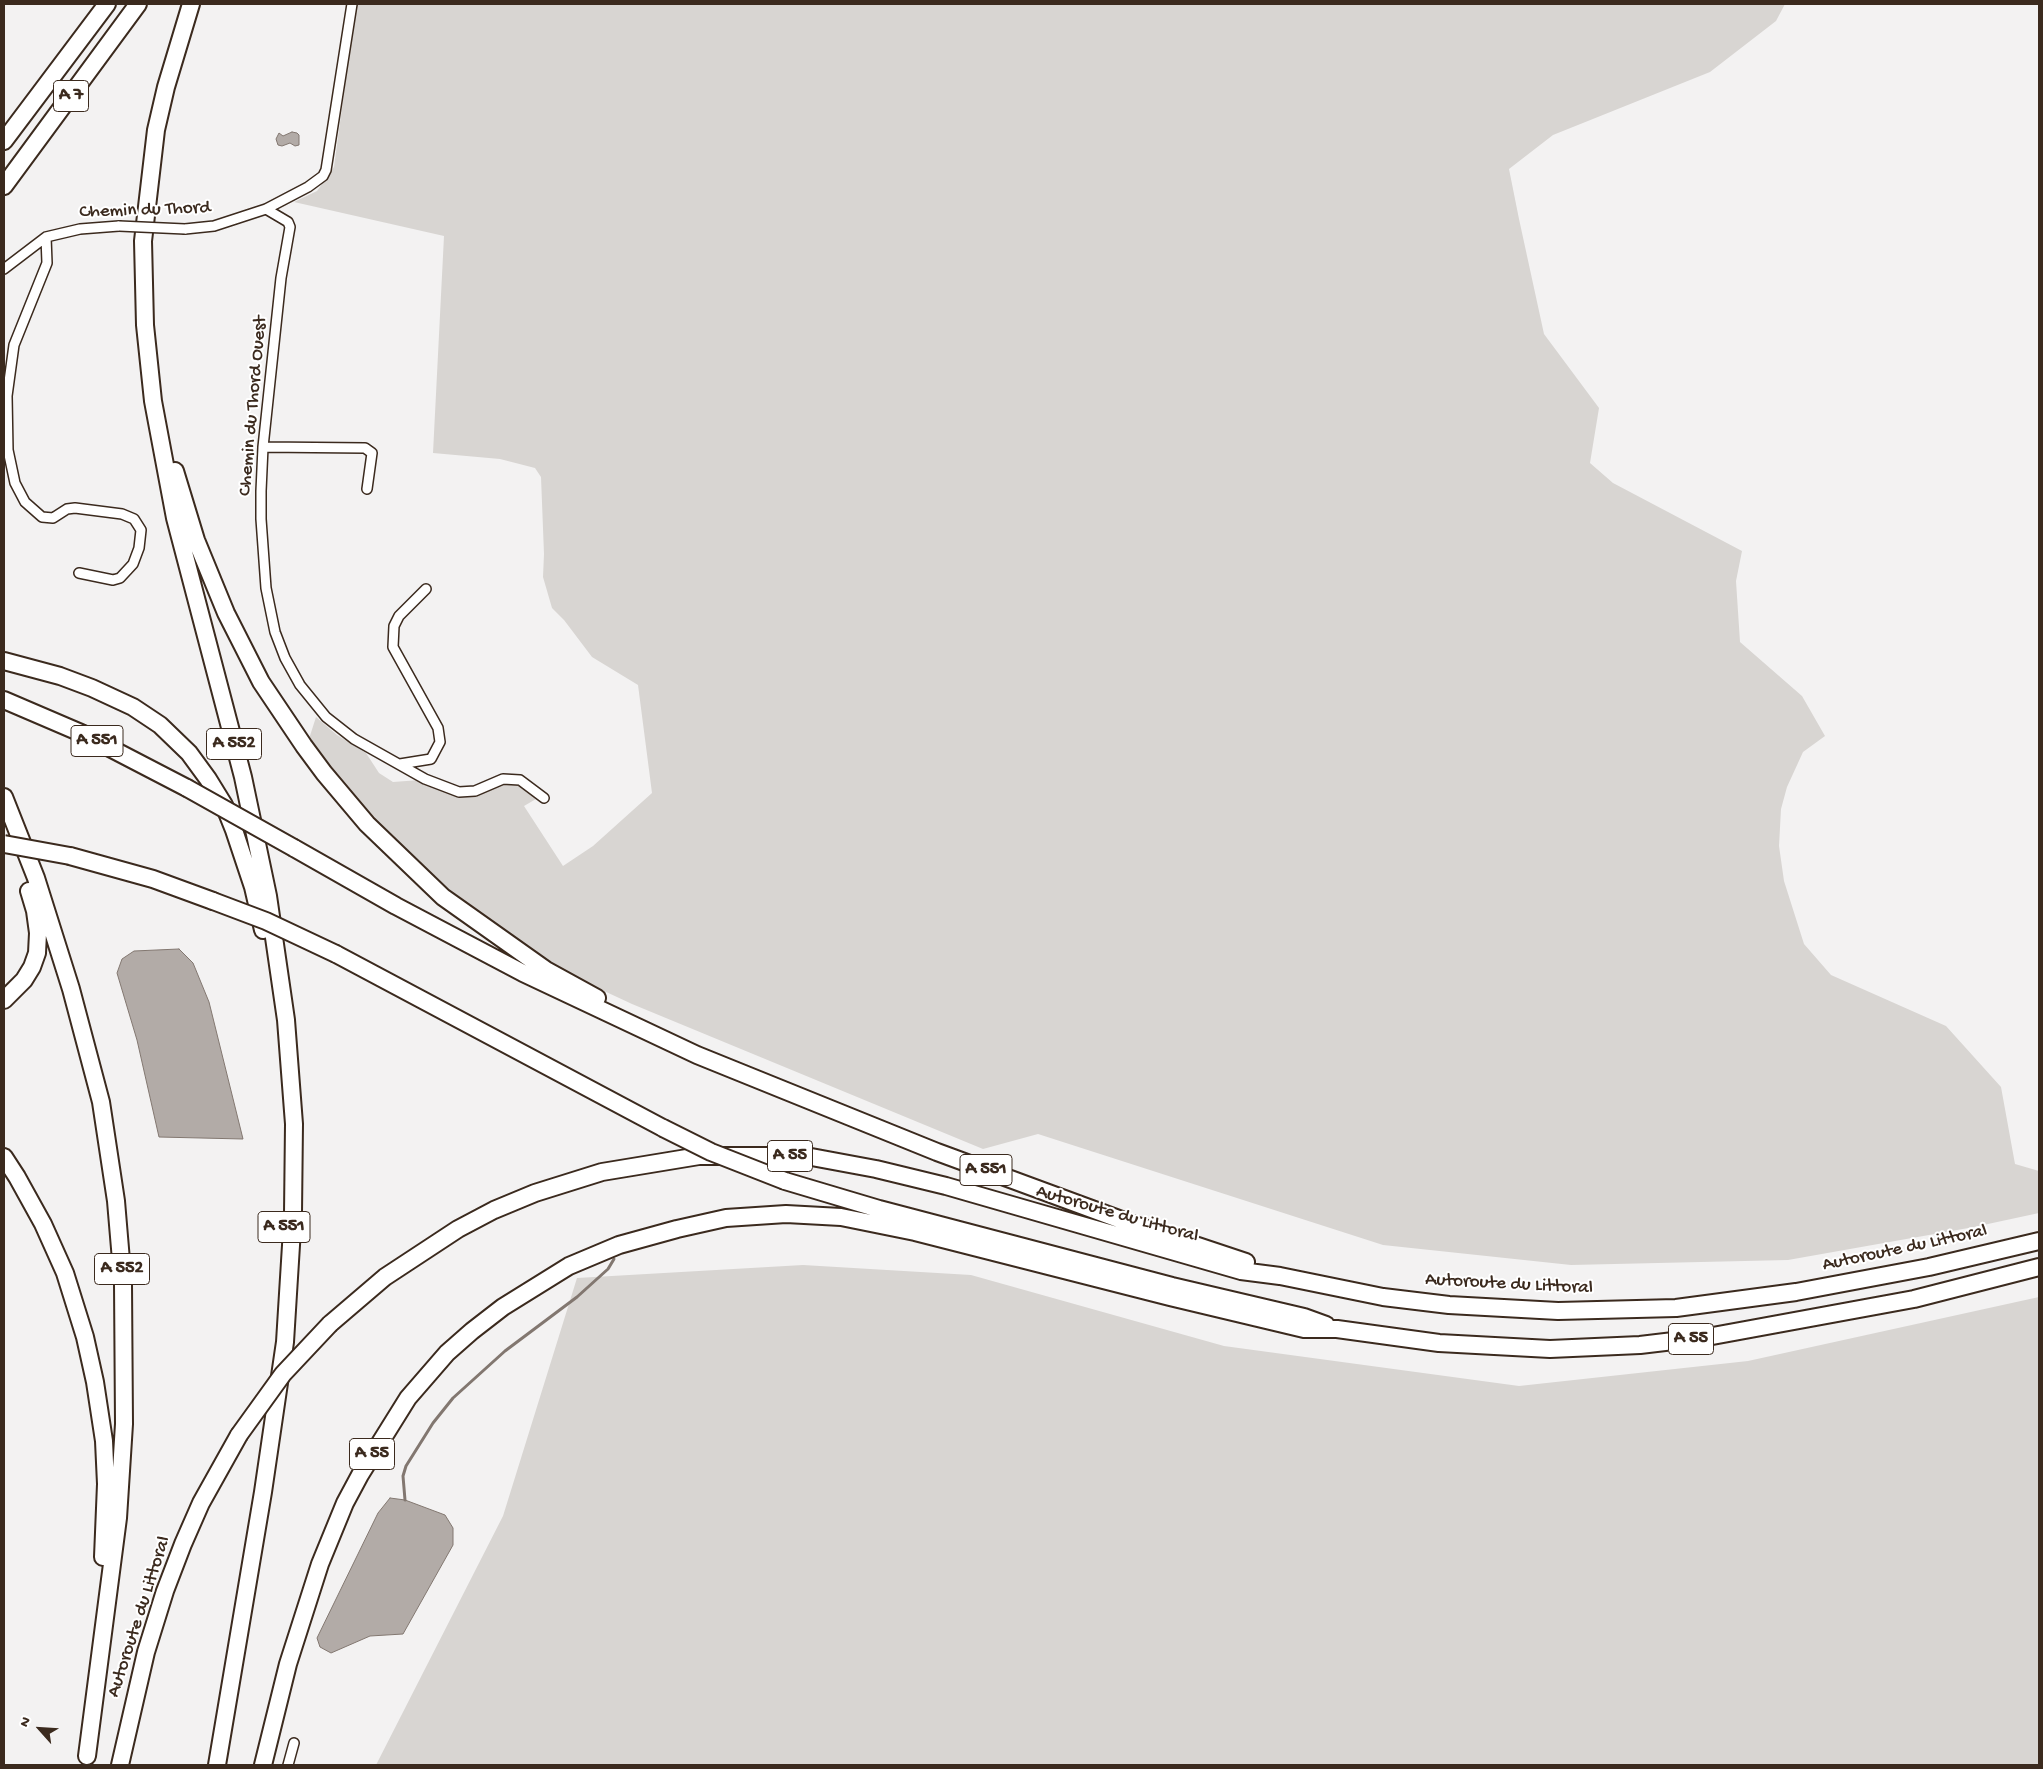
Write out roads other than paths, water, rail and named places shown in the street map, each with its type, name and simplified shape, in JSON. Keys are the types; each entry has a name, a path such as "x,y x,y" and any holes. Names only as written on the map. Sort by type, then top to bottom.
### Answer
{"highway":[{"name":"A 7","path":"4,141 107,4"},
{"name":"A 7","path":"4,186 138,4"},
{"name":"A 552","path":"191,4 166,87 156,130 143,241 145,325 153,402 178,528 247,796 268,896 286,1020 294,1124 293,1213 285,1342 263,1492 217,1765"},
{"name":"A 552","path":"145,325 175,469 196,540 226,613 261,682 309,753 367,824 443,897 546,970 696,1055"},
{"name":"A 551","path":"4,661 60,676 92,688 133,707 170,734 199,764 224,805 253,887 264,936 278,1025 285,1136 283,1252 263,1492"},
{"name":"A 551","path":"4,700 81,733 187,788 396,906 523,973 696,1055 937,1152 1134,1225 1244,1261 1280,1276"},
{"name":"A 552","path":"4,797 36,878 71,989 101,1102 116,1201 123,1284 124,1424 118,1518 87,1761"},
{"path":"4,810 34,910 38,939 32,967 15,991 4,1000"},
{"path":"4,844 70,856 154,879 266,921 336,954 662,1128 711,1152 786,1181 879,1209 1172,1286 1304,1317 1338,1329"},
{"name":"Autoroute du Littoral","path":"120,1765 146,1652 165,1591 183,1544 201,1503 239,1435 283,1374 330,1324 385,1277 458,1229 494,1210 535,1193 602,1172 699,1156 806,1156 876,1169 946,1186 1241,1271 1280,1276 1383,1297 1449,1306 1558,1311 1676,1308 1806,1290 1929,1267 2039,1241"},
{"name":"A 552","path":"4,1157 42,1224 65,1273 77,1306 86,1337 95,1382 104,1441 106,1484 104,1536 87,1761"},
{"name":"A 55","path":"263,1765 288,1664 320,1564 345,1503 386,1431 408,1398 447,1354 472,1331 503,1307 543,1281 594,1255 619,1245 676,1229 726,1218 786,1214 841,1218 915,1232 1304,1329 1338,1329 1439,1344 1550,1349 1640,1345 1707,1337 1914,1299 2039,1267"}],"street":[{"name":"Chemin du Thord","path":"4,269 46,237 80,228 119,226 185,229 214,226 266,209 308,187 323,176 326,170 352,4"},
{"name":"Chemin du Thord Ouest","path":"266,209 288,222 290,227 281,278 263,447 261,519 264,568 275,632 284,658 300,685 326,717 354,739 425,779 459,792 475,791 511,778 520,780 544,798"},
{"path":"46,237 47,263 14,345 7,396 8,450 15,482 25,502 42,517 53,518 67,509 74,508 113,513 134,519 141,530 139,548 132,564 120,578 113,580 79,573"},
{"path":"263,447 366,448 372,453 367,490"},
{"path":"400,764 430,759 440,742 438,728 401,666 393,647 394,626 399,616 426,589"},
{"path":"288,1765 294,1743"}],"waterway":[{"path":"405,1500 403,1476 406,1466 433,1423 453,1398 505,1351 577,1297 608,1269 614,1259"}]}
